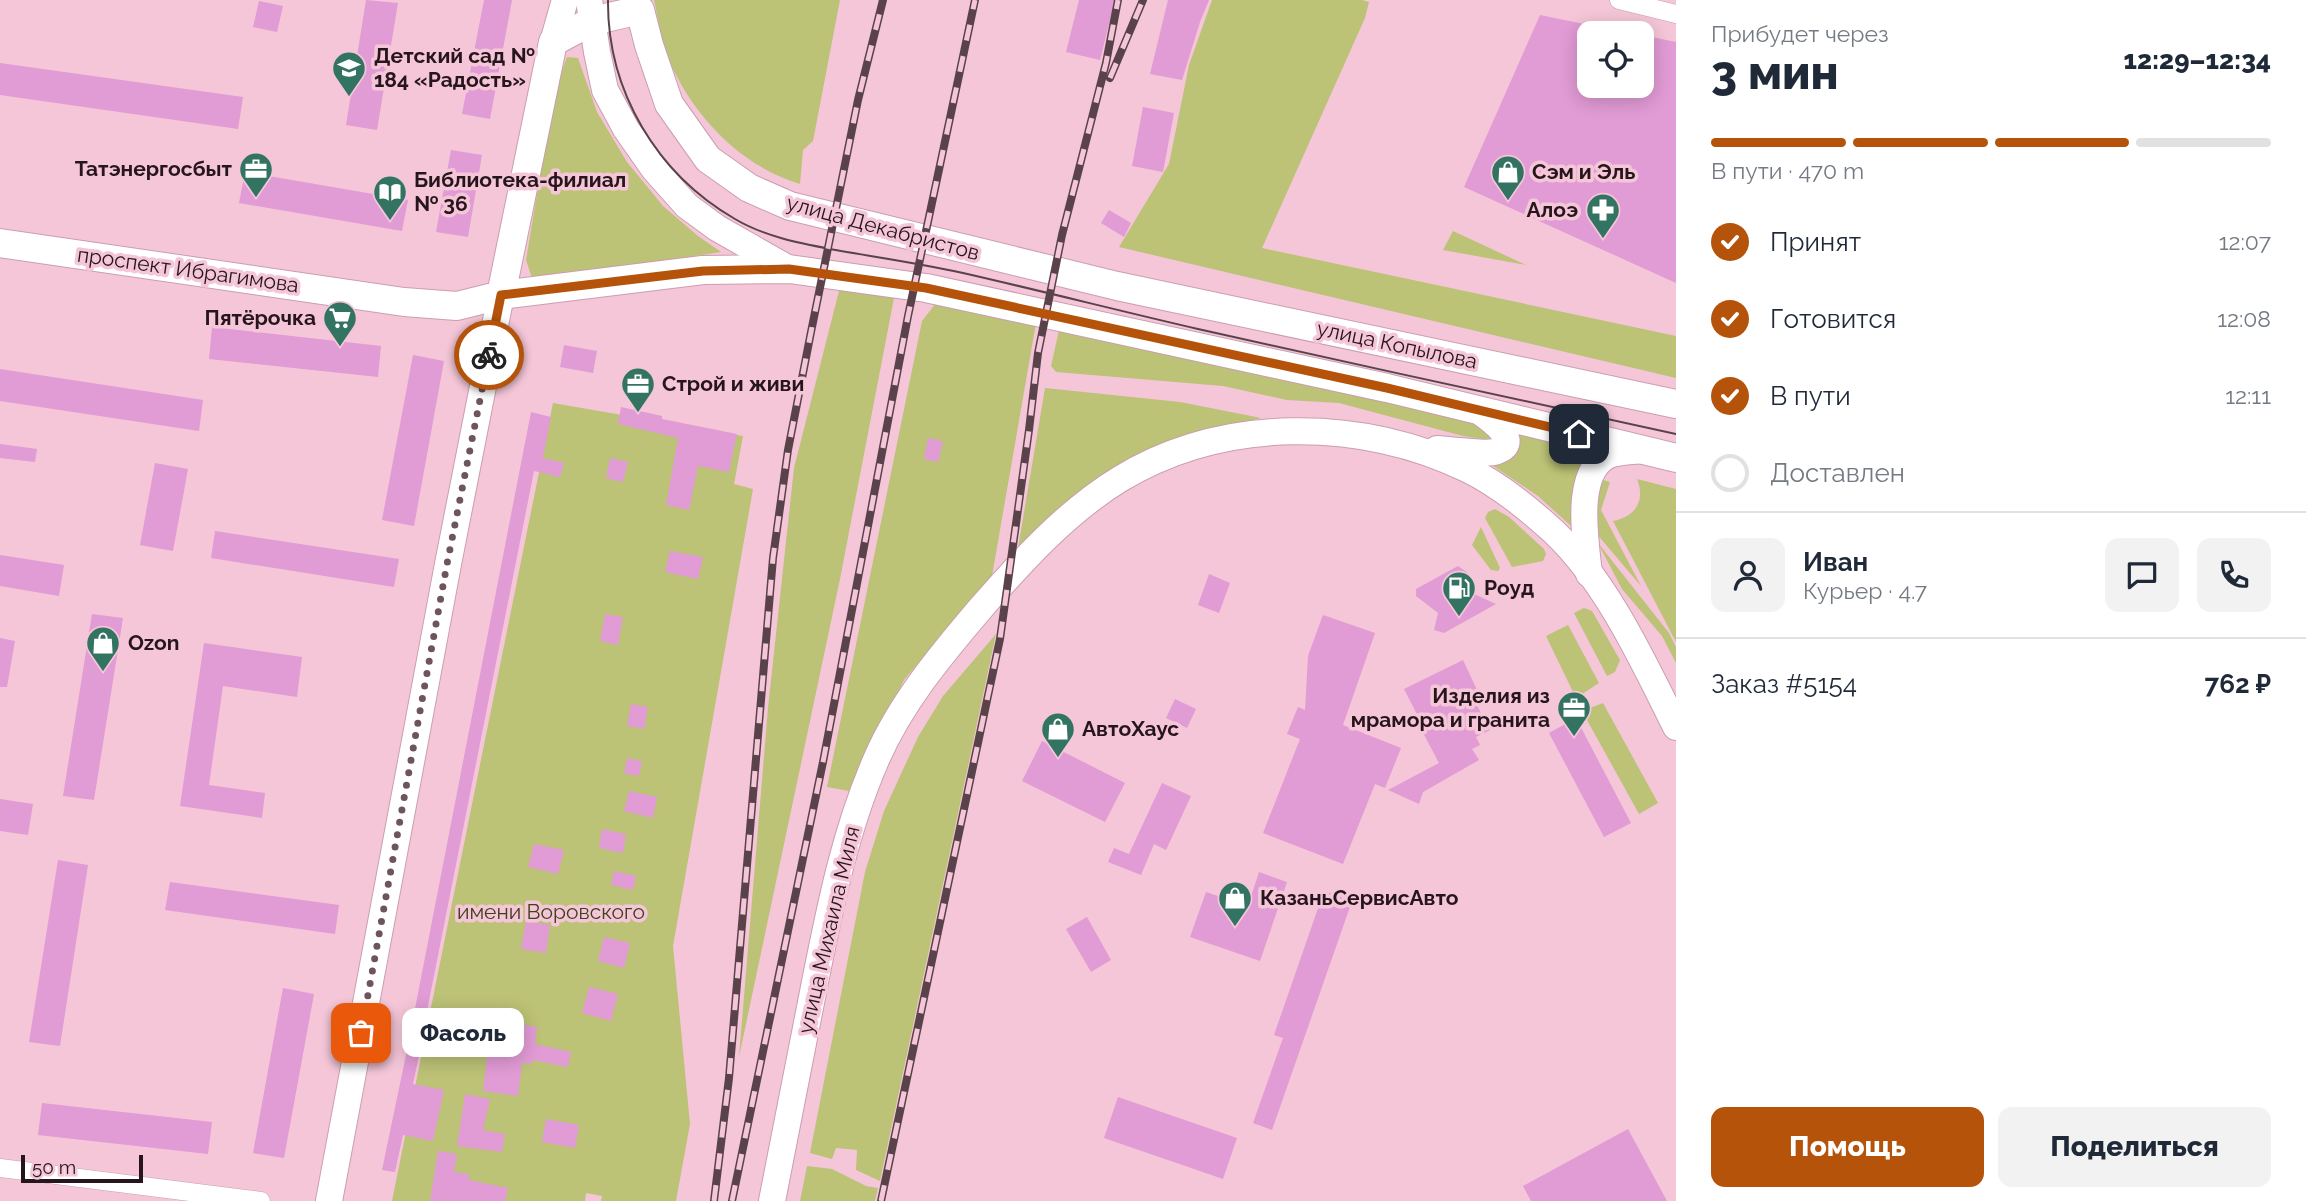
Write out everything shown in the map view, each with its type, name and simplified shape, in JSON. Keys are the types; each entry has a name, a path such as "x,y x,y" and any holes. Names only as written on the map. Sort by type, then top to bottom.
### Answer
{"main road":[{"path":"329,1201 447,564 553,42 565,0"},
{"path":"553,42 591,10 639,5"},
{"name":"улица Декабристов","path":"639,5 669,104 708,159 749,188 803,210 1117,286"},
{"path":"591,10 606,90 626,130 654,169 687,206 717,229 789,269 926,288 1476,409 1676,458"},
{"name":"проспект Ибрагимова","path":"0,226 501,295"},
{"name":"проспект Ибрагимова","path":"0,243 404,302 457,306 501,295 703,271 789,269"},
{"name":"улица Копылова","path":"1117,286 1676,404"},
{"path":"1409,448 1499,451 1506,441 1504,433 1500,426 1476,409"},
{"name":"улица Михаила Миля","path":"772,1201 832,902 856,811 876,759 906,703 958,634 1022,561 1082,507 1121,479 1167,456 1222,438 1290,431 1326,431 1367,437 1446,460 1480,476 1556,534 1589,573 1629,634 1676,727"},
{"path":"1589,573 1583,506 1591,473 1611,454 1646,450"}],"street":[{"path":"1619,0 1676,14"},
{"path":"0,1168 261,1201"}],"green space":[{"path":"654,0 840,0 813,141 803,150 800,184 756,164 719,134 703,116 688,96 666,53"},
{"path":"1212,0 1369,2 1365,18 1262,248 1676,336 1676,378 1119,247 1169,164 1189,65"},
{"path":"567,57 578,58 597,112 627,162 663,206 721,252 533,281 526,260 554,92"},
{"path":"1453,231 1526,265 1443,250"},
{"path":"840,287 894,298 840,579 739,1057 768,708 794,468"},
{"path":"936,303 1036,323 992,576 904,680 849,791 827,787 922,321"},
{"path":"1060,326 1470,415 1495,441 1463,436 1339,403 1287,400 1223,386 1056,372 1051,366"},
{"path":"1045,388 1180,402 1261,418 1204,432 1017,554"},
{"name":"имени Воровского","path":"553,403 743,436 734,484 753,489 673,946 690,1124 676,1201 601,1201 602,1196 586,1193 585,1201 392,1201"},
{"path":"1518,430 1599,457 1581,535 1538,496 1474,453 1516,446 1520,435"},
{"path":"1597,478 1610,482 1601,510 1641,586 1590,526"},
{"path":"1637,479 1676,489 1676,642 1613,521 1627,516 1637,507 1640,494"},
{"path":"1495,509 1509,517 1544,549 1546,554 1543,561 1512,567 1485,518 1488,512"},
{"path":"1481,527 1500,568 1498,571 1491,570 1472,545"},
{"path":"1598,543 1669,633 1676,647 1676,663 1662,636 1622,589"},
{"path":"1584,608 1592,611 1620,660 1615,672 1607,676 1574,613"},
{"path":"1568,625 1599,683 1576,698 1546,636"},
{"path":"996,634 880,1181 856,1170 857,1150 836,1148 832,1159 810,1153 865,872 884,811 918,737 943,696"},
{"path":"1603,703 1658,803 1639,814 1582,711"},
{"path":"807,1166 832,1169 866,1186 878,1188 875,1201 800,1201"}],"building":[{"path":"366,0 398,3 377,130 346,125"},
{"path":"484,0 512,0 490,119 462,114"},
{"path":"1079,0 1115,0 1100,60 1066,52"},
{"path":"1168,0 1209,0 1182,80 1150,74"},
{"path":"259,1 283,6 277,32 253,27"},
{"path":"1540,15 1577,23 1577,98 1654,98 1654,37 1676,42 1676,283 1464,187"},
{"path":"0,63 243,97 238,129 0,95"},
{"path":"1143,107 1174,113 1163,172 1132,166"},
{"path":"451,150 482,155 468,237 436,232"},
{"path":"245,172 408,200 402,231 239,203"},
{"path":"1109,210 1131,223 1124,237 1101,223"},
{"path":"212,327 381,346 378,377 209,359"},
{"path":"564,345 597,351 593,373 560,367"},
{"path":"413,355 444,361 414,526 382,520"},
{"path":"0,369 203,400 199,431 0,401"},
{"path":"621,407 662,416 662,419 737,434 729,472 698,466 689,510 666,505 678,438 618,424"},
{"path":"531,412 551,417 543,458 564,463 560,477 534,471 424,1026 511,1040 513,1023 537,1027 535,1044 571,1052 568,1067 532,1060 532,1064 522,1063 518,1096 483,1091 487,1057 421,1046 413,1084 444,1090 433,1141 403,1135 395,1172 382,1170 407,1050"},
{"path":"928,438 943,441 938,462 924,459"},
{"path":"0,444 37,449 35,462 0,458"},
{"path":"610,458 628,462 623,482 606,478"},
{"path":"155,463 188,469 173,551 140,545"},
{"path":"215,531 399,559 394,587 211,558"},
{"path":"670,551 703,557 698,579 665,572"},
{"path":"0,555 64,565 59,596 0,586"},
{"path":"1458,566 1468,573 1467,582 1474,594 1496,604 1444,633 1434,630 1438,613 1416,596 1416,589"},
{"path":"1209,574 1230,583 1219,613 1198,605"},
{"path":"92,614 123,618 94,800 63,796"},
{"path":"605,614 623,617 618,645 600,641"},
{"path":"1323,615 1375,633 1343,725 1401,748 1385,788 1375,784 1343,864 1263,833 1300,739 1287,734 1298,707 1305,710 1308,656"},
{"path":"0,638 15,641 7,687 0,687"},
{"path":"204,643 302,657 297,697 223,686 209,785 265,793 262,818 180,806"},
{"path":"1463,660 1478,692 1472,696 1490,730 1476,737 1480,745 1472,749 1479,760 1423,792 1419,804 1388,790 1439,763 1404,689"},
{"path":"1175,699 1196,709 1187,728 1166,718"},
{"path":"631,704 648,707 644,729 627,726"},
{"path":"1576,718 1631,823 1604,837 1549,733"},
{"path":"1042,741 1125,783 1105,822 1022,781"},
{"path":"627,758 642,761 639,776 624,773"},
{"path":"1162,783 1191,796 1166,850 1154,844 1141,875 1108,862 1114,848 1129,854"},
{"path":"629,791 657,797 653,818 624,811"},
{"path":"0,799 33,804 28,835 0,831"},
{"path":"602,829 626,834 623,853 599,848"},
{"path":"534,844 564,850 558,874 528,867"},
{"path":"58,860 88,865 60,1046 29,1042"},
{"path":"614,871 636,876 633,890 611,885"},
{"path":"1259,872 1287,882 1260,961 1190,937 1206,892 1248,906"},
{"path":"170,882 339,905 335,934 165,910"},
{"path":"1324,891 1352,901 1272,1130 1253,1123 1283,1038 1274,1035"},
{"path":"1087,917 1111,960 1091,972 1066,929"},
{"path":"526,921 550,925 546,953 521,949"},
{"path":"604,937 630,943 624,968 598,961"},
{"path":"589,987 618,994 611,1021 582,1013"},
{"path":"283,988 314,994 284,1158 253,1153"},
{"path":"465,1094 490,1099 483,1130 505,1134 502,1152 457,1146"},
{"path":"1118,1097 1237,1138 1223,1179 1104,1138"},
{"path":"42,1103 212,1122 208,1154 38,1135"},
{"path":"546,1119 579,1125 575,1148 542,1142"},
{"path":"1628,1129 1667,1201 1531,1201 1523,1186"},
{"path":"438,1151 457,1154 454,1172 469,1174 469,1180 508,1188 505,1201 430,1201"}],"tram line":[{"path":"608,0 610,34 616,66 642,127 660,154 682,179 707,200 747,226 814,246 963,273 1198,329 1676,434"}],"railway":[{"path":"714,1201 729,1078 773,558 788,450 858,100 883,0"},
{"path":"732,1201 823,762 908,316 975,0"},
{"path":"881,1201 1000,639 1038,353 1062,235 1106,63 1118,0"},
{"path":"1110,78 1143,0"}],"way so far":[{"path":"361,1033 447,564 489,355"}],"place":[{"name":"Детский сад № 184 «Радость»","path":"349,98"},
{"name":"Татэнергосбыт","path":"256,199"},
{"name":"Сэм и Эль","path":"1508,202"},
{"name":"Библиотека-филиал № 36","path":"390,222"},
{"name":"Алоэ","path":"1603,240"},
{"name":"Пятёрочка","path":"340,348"},
{"name":"Строй и живи","path":"638,414"},
{"name":"Роуд","path":"1459,618"},
{"name":"Ozon","path":"103,673"},
{"name":"Изделия из мрамора и гранита","path":"1574,738"},
{"name":"АвтоХаус","path":"1058,759"},
{"name":"КазаньСервисАвто","path":"1235,928"},
{"name":"Фасоль","path":"361,1033"}],"route":[{"path":"489,355 501,295 703,271 789,269 926,288 1387,388 1579,434"}]}
